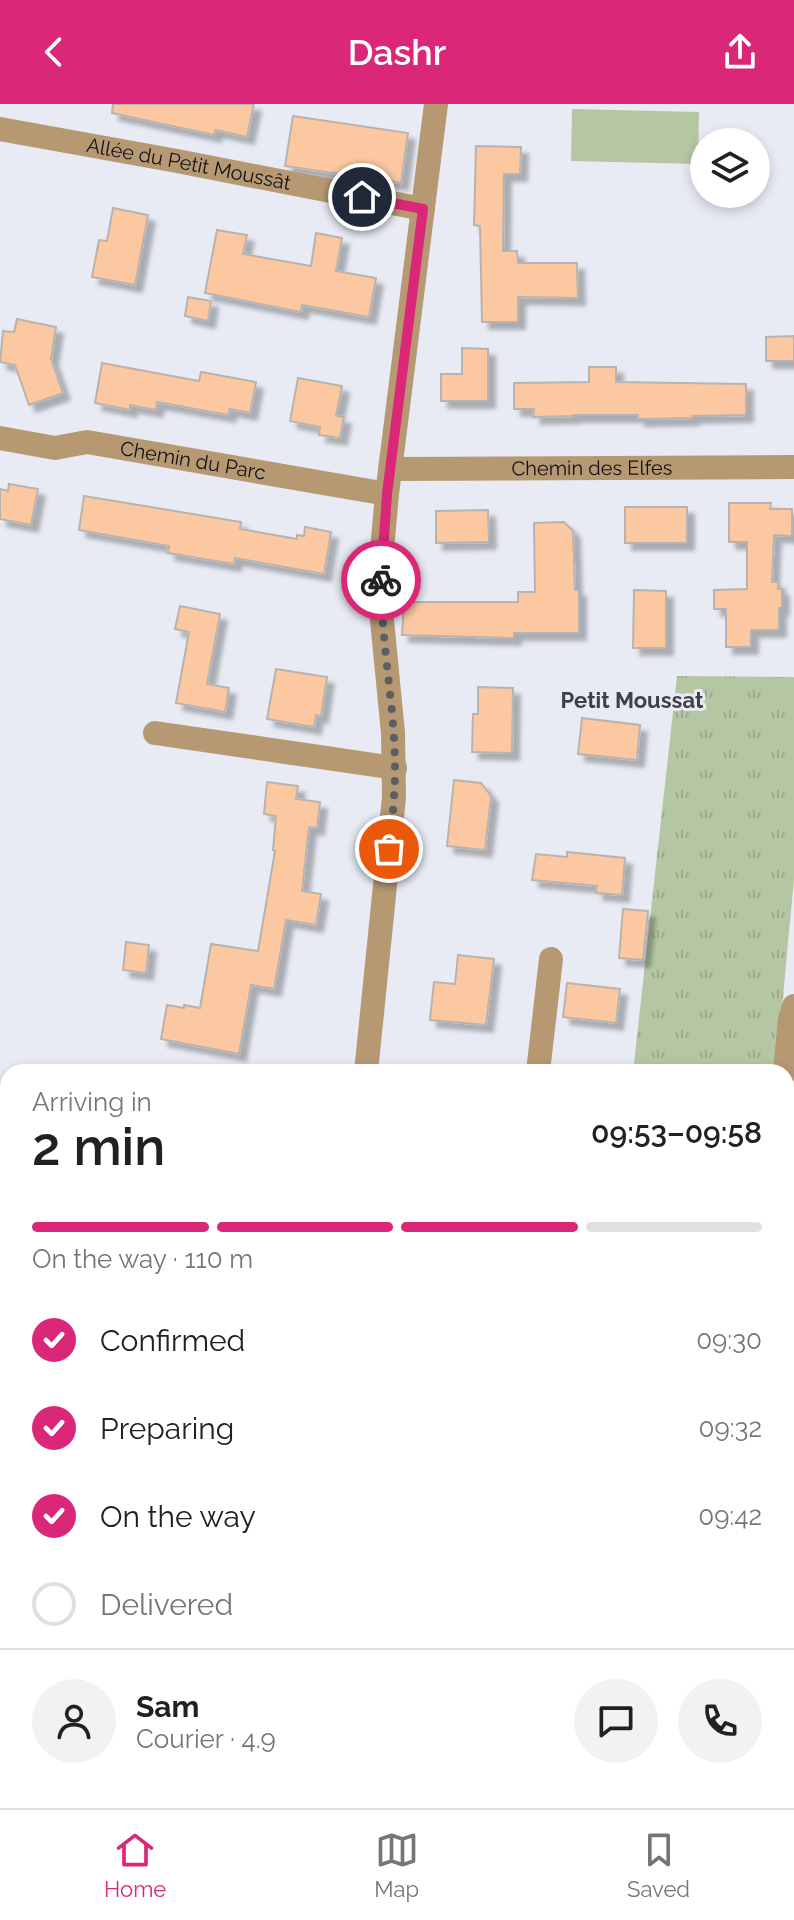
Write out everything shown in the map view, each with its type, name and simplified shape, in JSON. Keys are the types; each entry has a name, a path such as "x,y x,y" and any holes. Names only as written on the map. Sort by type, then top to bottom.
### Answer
{"street":[{"path":"367,1064 395,768 381,610 381,561 436,104"},
{"name":"Allée du Petit Moussât","path":"0,129 423,209"},
{"name":"Chemin du Parc","path":"0,438 55,448 87,442 387,494"},
{"name":"Chemin des Elfes","path":"390,469 794,467"},
{"path":"155,733 395,768"},
{"path":"539,1064 551,959"},
{"path":"786,1064 794,1006"}],"green space":[{"path":"572,109 699,112 699,128 690,128 690,164 571,161"},
{"path":"677,676 794,677 794,879 777,1064 634,1064"}],"building":[{"path":"113,104 254,104 247,137 215,130 214,135 112,113"},
{"path":"293,116 408,133 401,183 285,166"},
{"path":"476,146 521,147 520,174 504,174 503,251 517,251 518,263 577,263 578,298 518,297 518,322 482,322 480,226 474,225"},
{"path":"113,208 148,215 135,285 92,277 99,240 107,241"},
{"path":"217,230 247,235 243,254 311,266 316,233 342,238 336,271 376,278 369,317 302,305 301,312 205,293"},
{"path":"188,297 211,301 208,321 185,316"},
{"path":"17,319 56,327 51,359 63,393 29,405 15,365 0,362 3,331 14,332"},
{"path":"794,336 794,361 766,361 766,337"},
{"path":"462,348 488,349 488,401 441,401 441,374 462,374"},
{"path":"102,363 199,381 201,372 256,382 250,413 230,409 228,415 157,402 156,410 130,405 130,410 95,403"},
{"path":"589,367 616,367 616,382 746,384 746,415 638,419 638,415 533,417 534,409 514,409 514,383 589,382"},
{"path":"298,378 342,386 336,416 344,417 340,438 319,435 320,427 290,421"},
{"path":"9,484 38,489 31,525 0,519 0,489 8,491"},
{"path":"84,496 241,522 240,529 297,539 297,535 304,536 305,527 331,532 324,574 235,558 234,564 168,553 169,546 79,530"},
{"path":"729,503 771,503 770,509 792,509 792,536 774,535 772,582 778,582 778,589 782,589 779,630 751,630 751,647 726,647 726,609 714,609 714,590 747,589 747,542 729,542"},
{"path":"625,507 687,507 687,543 625,543"},
{"path":"488,510 489,542 436,543 436,511"},
{"path":"564,522 573,531 575,590 579,590 579,633 514,633 514,638 402,635 404,602 518,602 518,592 535,592 534,523"},
{"path":"634,590 666,591 666,648 633,648"},
{"path":"180,606 220,614 207,684 229,688 225,712 176,703 189,632 175,629"},
{"path":"276,669 327,677 321,716 316,715 314,727 267,719"},
{"path":"478,687 513,688 512,753 472,752 473,714 478,714"},
{"path":"582,718 640,725 637,760 578,754"},
{"path":"454,780 481,783 491,796 485,850 447,846"},
{"path":"267,782 298,786 296,799 320,802 317,828 309,827 302,891 321,894 316,925 286,920 274,989 251,985 239,1054 161,1039 167,1005 200,1008 211,944 258,951 275,851 276,816 264,814"},
{"path":"567,852 625,858 622,895 596,893 597,886 532,880 536,854 567,857"},
{"path":"623,909 648,911 643,960 619,958"},
{"path":"126,942 149,945 146,973 123,970"},
{"path":"458,955 494,959 486,1025 430,1020 434,982 455,984"},
{"path":"567,983 620,989 616,1023 563,1017"}],"way so far":[{"path":"381,580 395,768 389,849"}],"district":[{"name":"Petit Moussat","path":"632,700"}],"route":[{"path":"362,197 423,209 387,494 381,580"}]}
